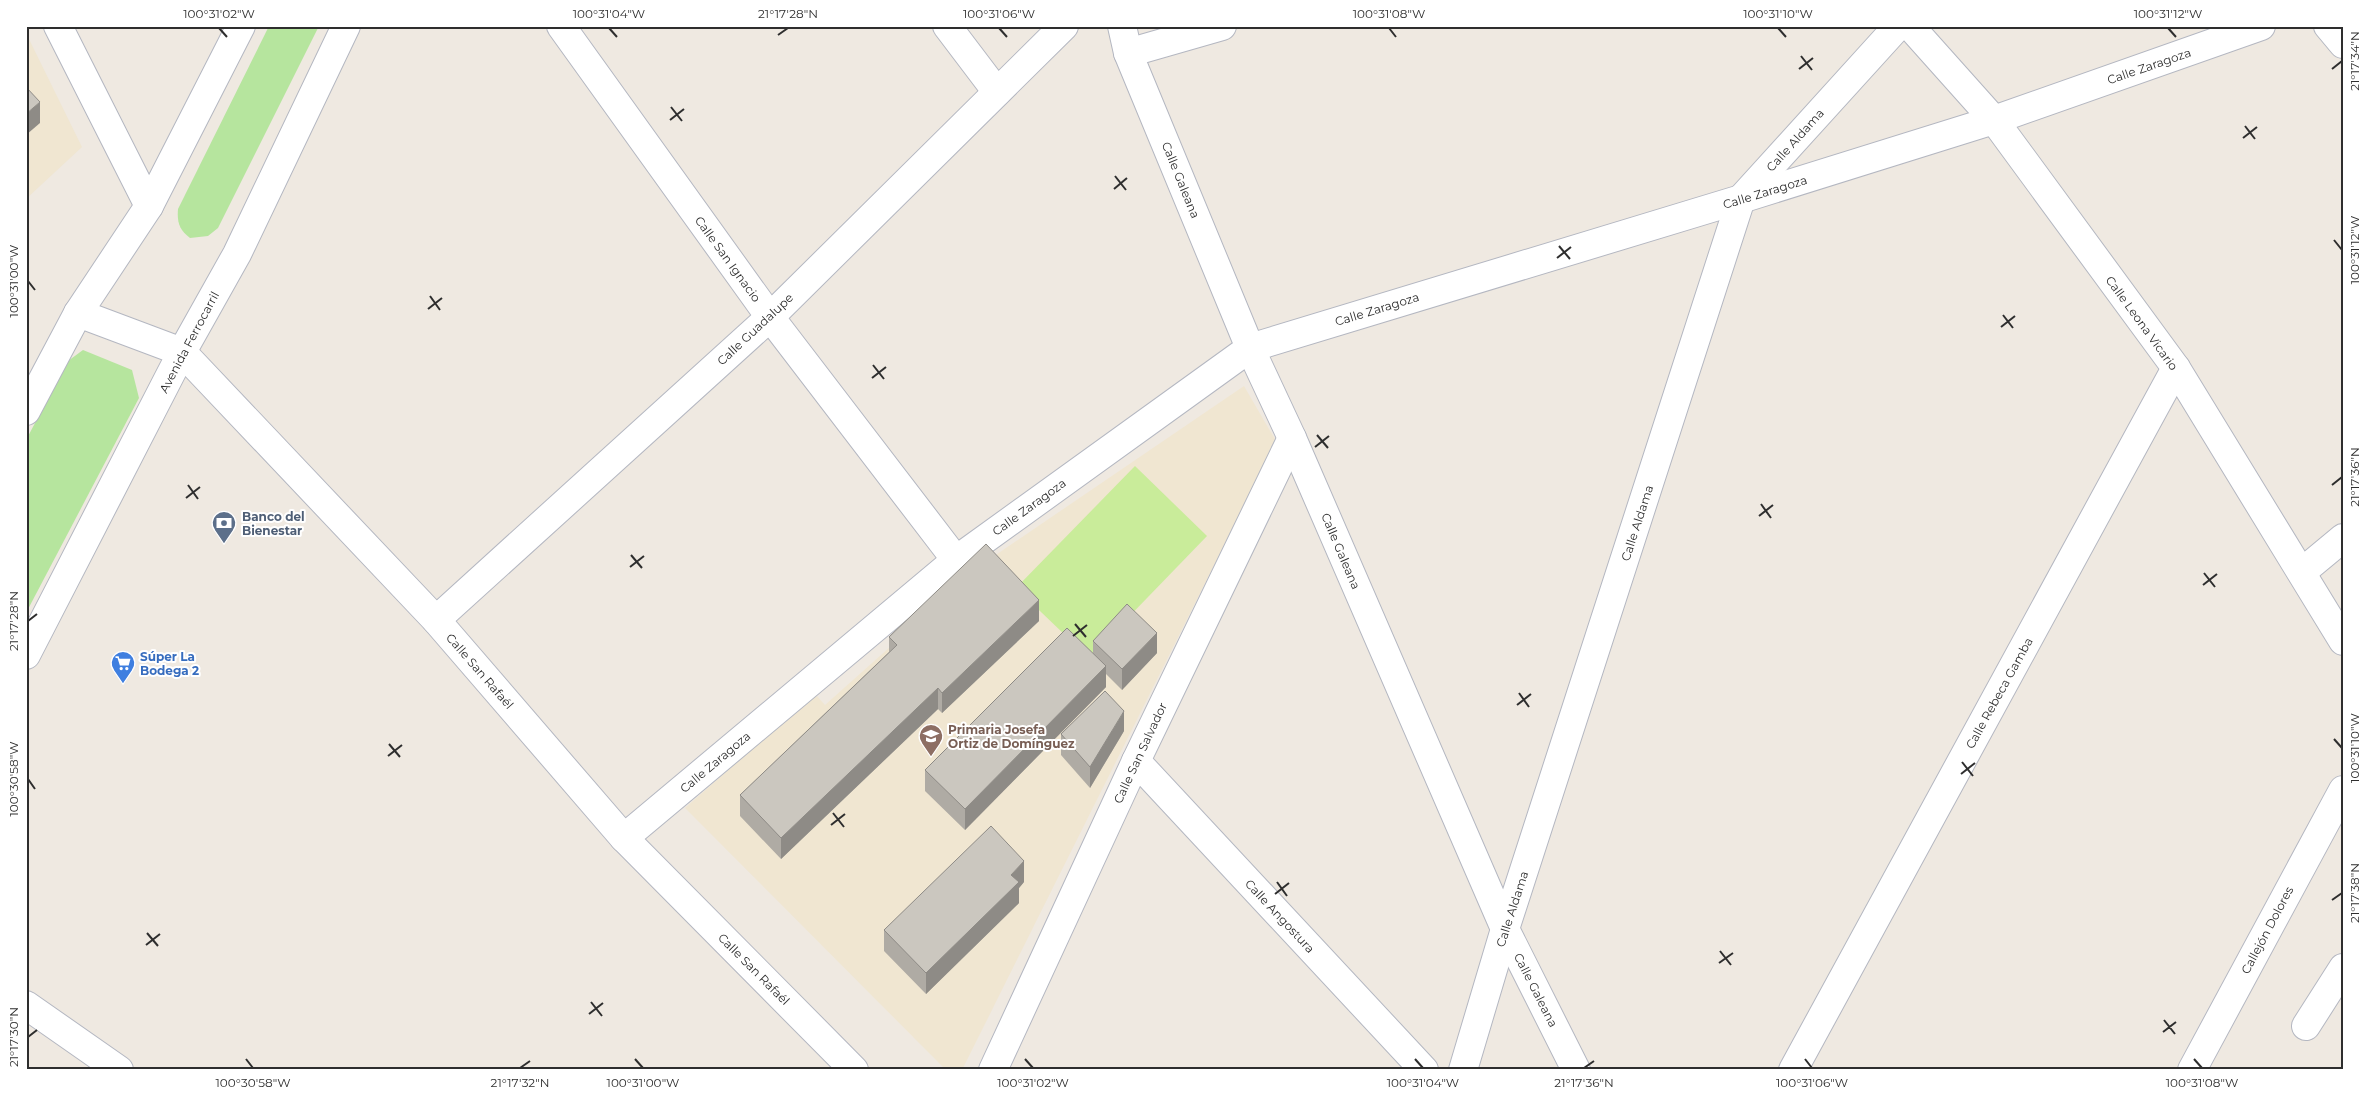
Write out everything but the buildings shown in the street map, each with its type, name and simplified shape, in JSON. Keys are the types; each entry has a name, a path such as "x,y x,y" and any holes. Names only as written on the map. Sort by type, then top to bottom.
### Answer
{"street":[{"path":"58,26 149,206"},
{"path":"26,411 78,312 149,206 241,26"},
{"name":"Avenida Ferrocarril","path":"26,656 182,352 237,254 346,26"},
{"path":"947,26 997,92"},
{"name":"Calle Guadalupe","path":"436,620 770,317 1064,26"},
{"name":"Calle Galeana","path":"1122,26 1128,52 1250,348 1292,438 1505,929 1576,1070"},
{"path":"1128,52 1222,26"},
{"name":"Calle Aldama","path":"1464,1070 1505,929 1741,200 1898,26"},
{"name":"Calle Leona Vicario","path":"1910,26 1994,120 2176,368 2343,641"},
{"name":"Calle Zaragoza","path":"624,838 956,560 1250,348 1741,200 1994,120 2261,26"},
{"path":"2328,26 2343,44"},
{"name":"Calle San Ignacio","path":"568,29 770,317 956,560"},
{"name":"Calle San Rafaél","path":"78,312 182,352 436,620 624,838 854,1070"},
{"name":"Calle Rebeca Gamba","path":"1792,1070 2176,368"},
{"name":"Calle San Salvador","path":"993,1070 1136,762 1292,438"},
{"path":"2302,572 2343,538"},
{"name":"Calle Angostura","path":"1136,762 1424,1070"},
{"name":"Callejón Dolores","path":"2192,1070 2343,790"},
{"path":"2306,1026 2343,968"},
{"path":"26,1005 119,1070"}],"shaded area":[{"path":"26,33 82,147 26,199"},
{"name":"Primaria Josefa Ortiz de Domínguez","path":"1244,386 1276,441 962,1070 946,1070 685,808 815,694 825,705 984,563"}],"green space":[{"path":"269,26 319,26 218,228 208,236 190,238 183,232 180,225 178,209"},
{"path":"83,350 132,370 139,398 26,613 26,440 68,361"},
{"path":"1135,466 1207,536 1089,658 1016,588"}],"place":[{"name":"Banco del Bienestar","path":"224,544"},
{"name":"Súper La Bodega 2","path":"123,684"},
{"name":"Primaria Josefa Ortiz de Domínguez","path":"931,757"}]}
